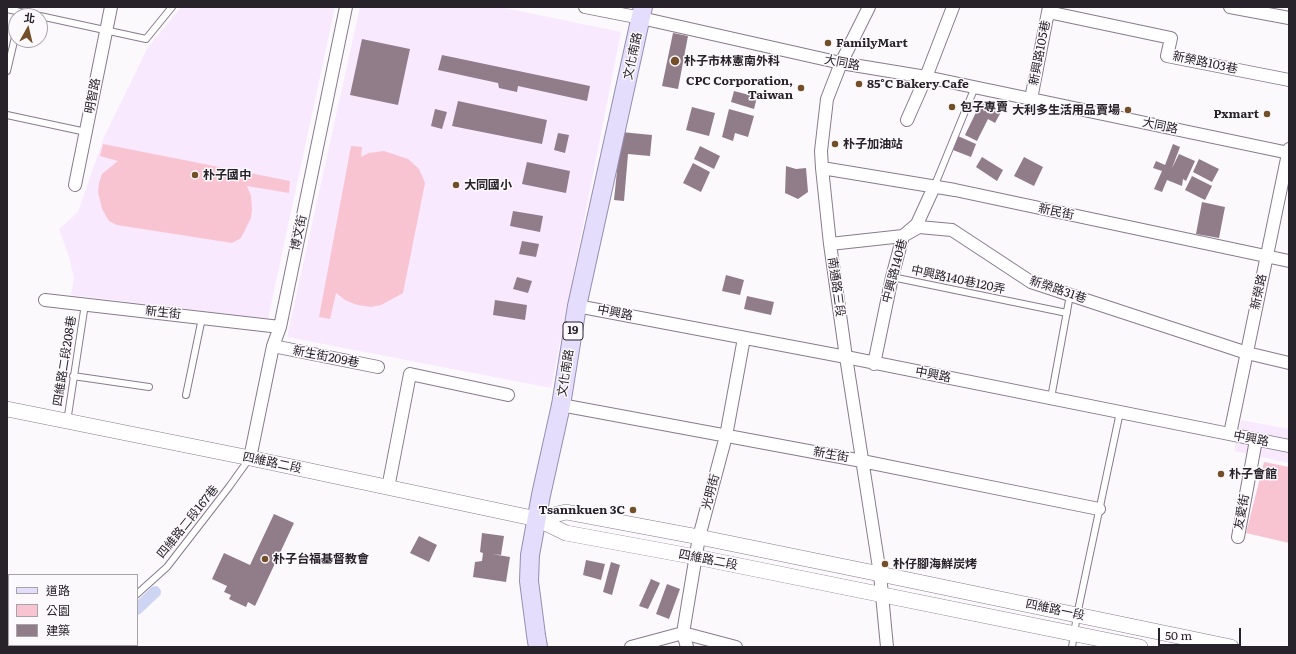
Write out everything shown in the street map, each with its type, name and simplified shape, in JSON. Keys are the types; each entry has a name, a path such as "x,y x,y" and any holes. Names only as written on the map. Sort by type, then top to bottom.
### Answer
{"main road":[{"name":"文化南路","path":"538,647 529,581 530,555 561,405 577,306 642,13"}],"street":[{"name":"明智路","path":"75,185 110,7"},
{"name":"博文街","path":"250,458 273,346 280,327 346,7"},
{"name":"大同路","path":"585,7 642,13 841,63 926,77 1289,152"},
{"name":"南通路三段","path":"869,7 841,63 827,99 821,151 830,244 882,595"},
{"path":"907,120 926,77 953,7"},
{"path":"1230,7 1289,18"},
{"name":"新榮路103巷","path":"1048,9 1171,38 1167,56 1289,80"},
{"name":"新興路105巷","path":"1031,99 1048,9"},
{"name":"新榮路","path":"1230,434 1289,152"},
{"name":"新民街","path":"822,168 934,187 1289,261"},
{"name":"中興路140巷","path":"874,364 892,277 903,236 917,224 934,187"},
{"name":"新榮路31巷","path":"830,244 903,236 919,227 952,230 1031,282 1247,353 1289,363"},
{"name":"新生街","path":"45,300 280,327"},
{"name":"中興路","path":"577,306 846,357 874,364 1289,446"},
{"name":"光明街","path":"687,647 683,634 699,537 726,436 744,338"},
{"name":"新生街209巷","path":"273,346 378,367"},
{"path":"388,488 410,374 508,395"},
{"name":"新生街","path":"561,405 862,461 1099,509"},
{"name":"四維路二段","path":"7,409 250,458 537,519 566,533 696,557 882,595"},
{"name":"友愛街","path":"1238,537 1256,440"},
{"name":"四維路二段","path":"537,519 566,512 699,537 880,574"},
{"name":"四維路一段","path":"880,574 1231,647"},
{"path":"882,595 887,647"},
{"name":"四維路一段","path":"882,595 1073,640 1140,647"},
{"path":"631,647 683,634 736,647"}],"lane":[{"path":"48,18 146,39 172,7"},
{"path":"7,71 12,48"},
{"path":"934,187 975,87"},
{"path":"7,115 86,132"},
{"name":"中興路140巷120弄","path":"892,277 1066,313"},
{"path":"1051,398 1070,295"},
{"name":"四維路二段208巷","path":"67,422 85,304"},
{"path":"186,395 202,318"},
{"path":"73,376 149,387"},
{"path":"1073,640 1120,412"},
{"name":"四維路二段167巷","path":"138,593 166,567 229,488 250,458"}],"shaded area":[{"name":"朴子國中","path":"181,7 335,7 268,319 71,295 74,278 69,257 59,229 78,212 104,137 147,49"},
{"name":"大同國小","path":"360,7 500,7 621,32 551,388 287,337"},
{"path":"1241,420 1289,429 1289,463 1234,451"}],"green space":[{"path":"103,144 290,181 289,193 247,186 251,196 251,218 241,238 232,243 117,225 109,221 102,209 98,192 102,174 118,161 100,156"},
{"path":"351,146 362,147 361,157 369,153 384,151 408,159 419,169 425,183 403,293 381,305 371,307 352,303 336,293 330,319 319,317"},
{"path":"1264,462 1289,467 1289,543 1246,533"}],"building":[{"name":"朴子市林憲南外科","path":"673,33 688,36 678,89 662,86"},
{"path":"362,39 410,49 398,105 350,95"},
{"path":"442,55 590,86 587,101 518,86 517,92 499,88 498,83 438,70"},
{"path":"734,91 757,97 754,109 731,102"},
{"path":"458,101 547,120 542,144 452,126"},
{"path":"981,102 1001,112 995,123 988,119 977,141 965,135"},
{"path":"692,107 715,113 709,136 686,130"},
{"path":"435,109 447,112 442,129 431,126"},
{"path":"729,109 754,116 748,137 735,133 733,141 722,137"},
{"path":"621,132 652,135 650,156 628,154 624,201 614,200"},
{"path":"558,133 569,135 565,153 554,150"},
{"path":"958,136 976,144 971,157 953,150"},
{"path":"1173,144 1180,147 1172,168 1179,154 1195,161 1186,181 1183,179 1182,186 1167,180 1162,192 1154,189 1162,171 1153,168 1156,161 1165,165"},
{"path":"700,146 720,156 714,169 694,159"},
{"path":"982,157 1003,170 997,181 976,167"},
{"path":"1024,157 1043,167 1034,186 1014,176"},
{"path":"1199,159 1219,169 1212,182 1193,172"},
{"path":"527,162 570,171 566,193 522,184"},
{"path":"693,163 710,172 701,192 683,183"},
{"path":"786,166 796,169 806,168 808,192 798,199 785,193"},
{"path":"1192,176 1212,186 1205,200 1185,190"},
{"path":"1202,202 1225,207 1219,238 1196,234"},
{"path":"513,211 543,216 540,232 510,226"},
{"path":"522,241 539,244 536,257 519,254"},
{"path":"726,275 744,280 740,295 722,291"},
{"path":"517,277 532,281 528,293 513,289"},
{"path":"747,296 774,302 771,315 744,309"},
{"path":"495,300 527,305 525,320 493,315"},
{"name":"朴子台福基督教會","path":"274,514 294,523 255,606 248,602 246,607 229,599 231,595 224,592 227,586 212,579 224,553 250,565"},
{"path":"482,533 504,536 501,555 492,554 510,557 506,582 473,577 475,562 482,561 483,553 480,552"},
{"path":"419,536 437,545 429,562 410,553"},
{"path":"586,560 605,564 601,580 583,575"},
{"path":"611,562 620,565 612,595 603,592"},
{"path":"651,579 660,583 648,609 639,606"},
{"path":"667,584 680,589 669,619 656,614"}],"waterway":[{"path":"138,608 155,592"}],"place":[{"name":"FamilyMart","path":"828,43"},
{"name":"朴子市林憲南外科","path":"675,61"},
{"name":"85°C Bakery Cafe","path":"859,84"},
{"name":"CPC Corporation, Taiwan","path":"801,88"},
{"name":"包子專賣","path":"952,107"},
{"name":"大利多生活用品賣場","path":"1128,110"},
{"name":"Pxmart","path":"1267,114"},
{"name":"朴子加油站","path":"835,144"},
{"name":"朴子國中","path":"195,175"},
{"name":"大同國小","path":"456,185"},
{"name":"朴子會館","path":"1221,474"},
{"name":"Tsannkuen 3C","path":"633,510"},
{"name":"朴子台福基督教會","path":"265,559"},
{"name":"朴仔腳海鮮炭烤","path":"885,564"}]}
